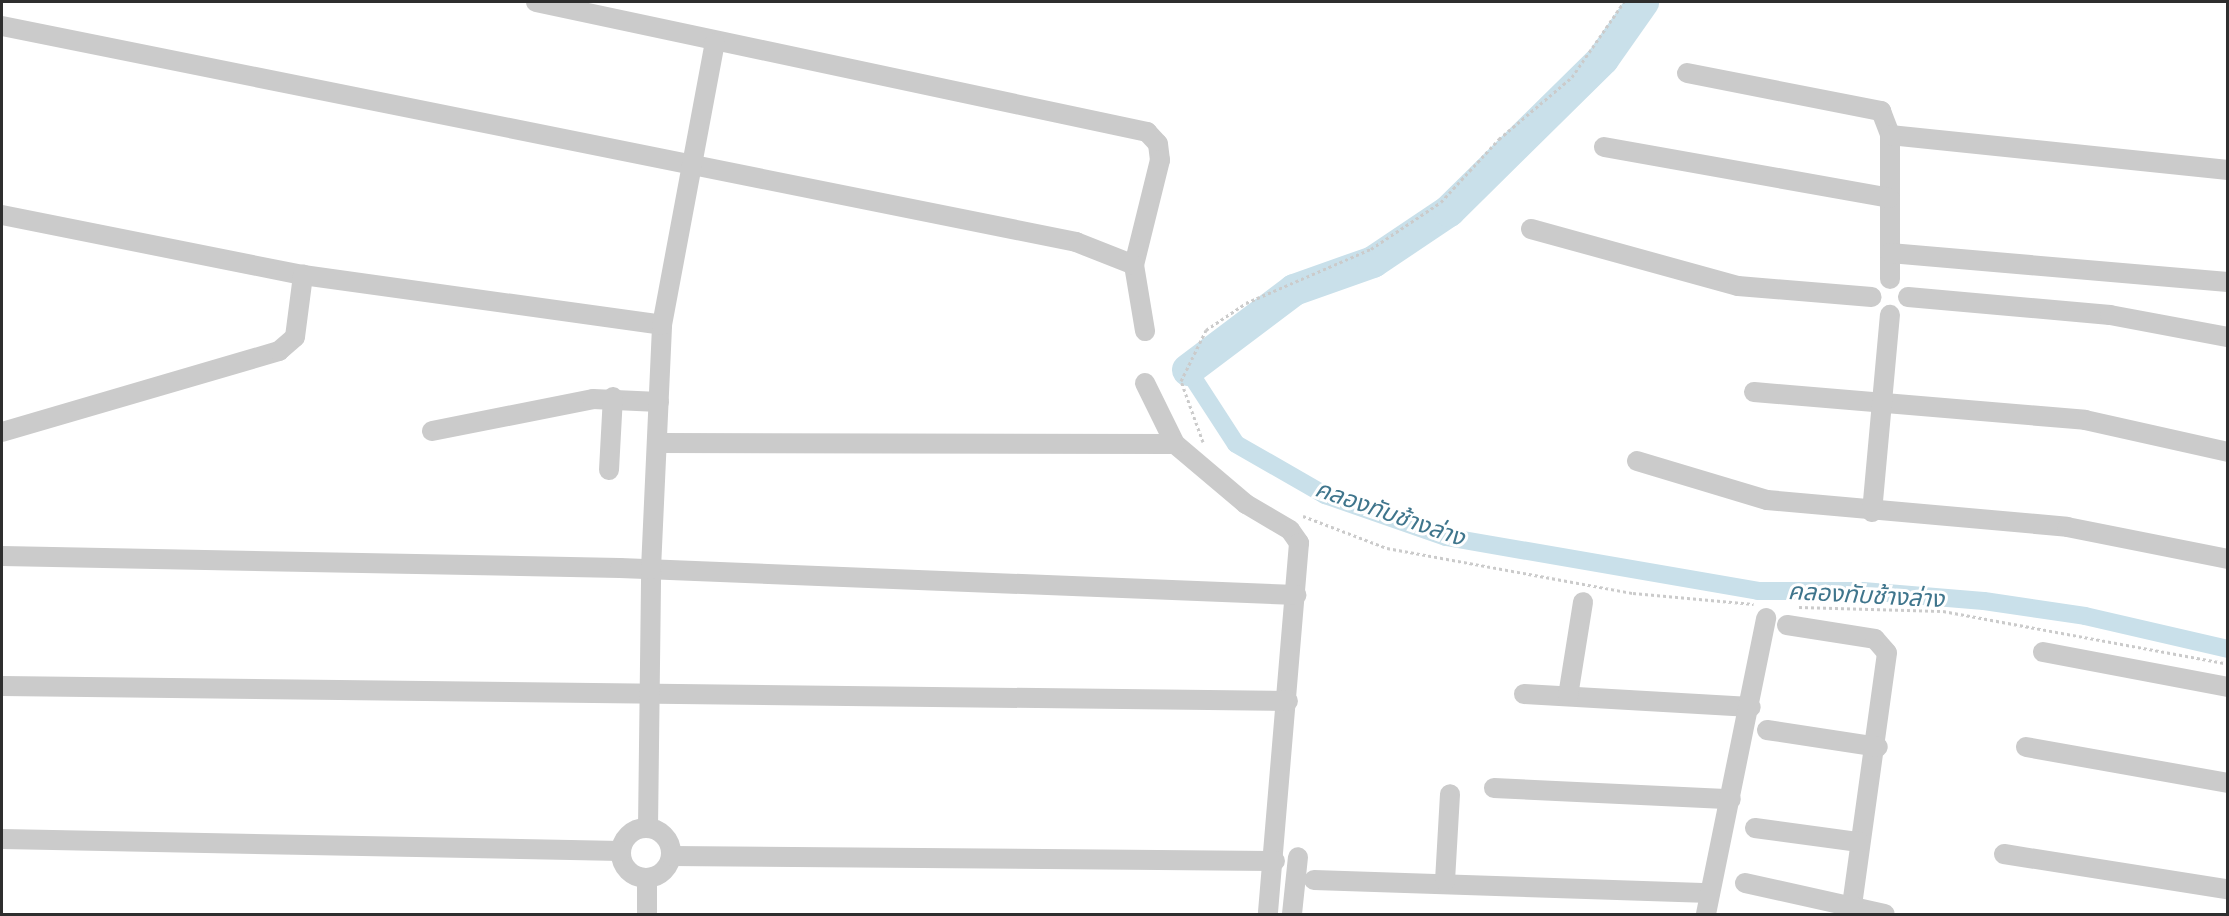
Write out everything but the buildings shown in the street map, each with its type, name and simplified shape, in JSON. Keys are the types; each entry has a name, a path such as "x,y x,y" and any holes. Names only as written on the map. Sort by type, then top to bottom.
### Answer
{"street":[{"path":"536,2 715,43 1147,132 1158,144 1160,160 1134,265 1145,331"},
{"path":"2,26 1076,242 1134,265"},
{"path":"648,828 654,691 651,569 662,325 715,43"},
{"path":"1687,73 1868,105 1881,111 1890,135 1890,279"},
{"path":"1890,135 2228,170"},
{"path":"1604,147 1889,198"},
{"path":"2,215 303,275 662,325"},
{"path":"1531,230 1738,286 1872,297"},
{"path":"1890,253 2228,282"},
{"path":"2,432 279,351 295,337 303,275"},
{"path":"1890,279 1903,284 1908,297 1903,310 1890,315 1877,310 1872,297 1877,284 1890,279"},
{"path":"1908,297 2110,315 2228,337"},
{"path":"1872,512 1890,315"},
{"path":"1145,382 1175,444 1246,504 1290,530 1301,557 1275,861 1268,915"},
{"path":"1754,392 1880,406 2085,420 2228,452"},
{"path":"432,431 517,411 613,397 659,402"},
{"path":"609,470 613,397"},
{"path":"657,443 1175,444"},
{"path":"1637,461 1767,500 1872,512 2067,527 2228,559"},
{"path":"2,556 651,569 1296,595"},
{"path":"1568,696 1583,602"},
{"path":"1706,915 1751,707 1763,611"},
{"path":"1789,616 1875,639 1882,647 1888,666 1878,747 1859,842 1852,911"},
{"path":"2043,652 2228,687"},
{"path":"2,686 654,691 1288,701"},
{"path":"1524,694 1751,707"},
{"path":"1767,730 1878,747"},
{"path":"2026,747 2228,783"},
{"path":"1494,788 1731,799"},
{"path":"1445,881 1450,794"},
{"path":"648,828 668,840 671,856 661,874 647,878 631,873 621,851 633,831 648,828"},
{"path":"1755,828 1859,842"},
{"path":"2,839 621,851"},
{"path":"2004,854 2227,890"},
{"path":"671,856 1275,861"},
{"path":"1292,915 1298,857"},
{"path":"647,878 647,915"},
{"path":"1314,880 1445,881 1710,893"},
{"path":"1745,883 1852,911 1885,915"}],"path":[{"path":"1205,446 1181,381 1206,330 1246,303 1371,249 1441,202 1499,139 1572,77 1624,2"},
{"path":"1294,510 1387,548 1633,593 1763,611"},
{"path":"1789,616 1942,611 2228,664"}],"waterway":[{"name":"คลองทับช้างล่าง","path":"1188,370 1294,290 1373,262 1449,211 1603,59 1643,2"},
{"name":"คลองทับช้างล่าง","path":"1188,370 1236,444 1325,495 1446,537 1758,591 1863,591 1984,601 2085,616 2228,649"}]}
